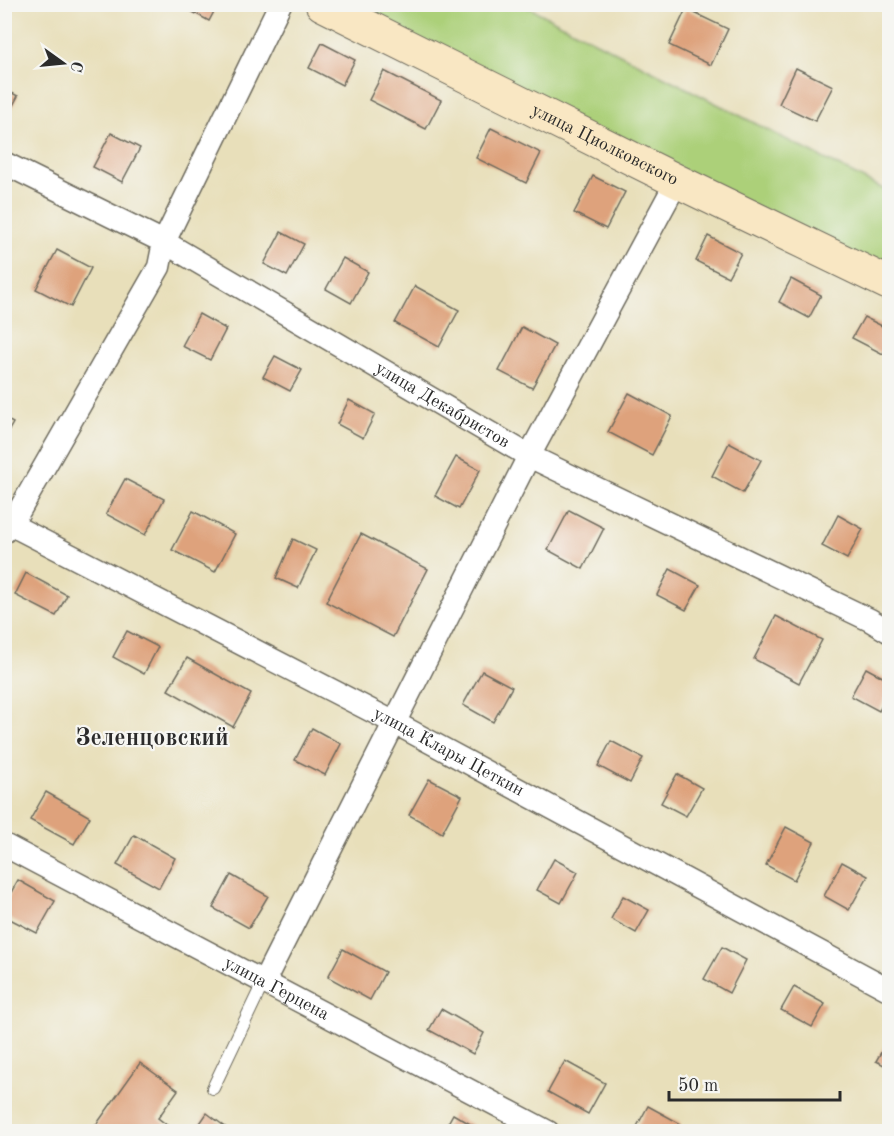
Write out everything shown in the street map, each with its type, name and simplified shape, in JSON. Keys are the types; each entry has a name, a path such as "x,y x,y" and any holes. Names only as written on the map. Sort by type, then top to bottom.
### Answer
{"main road":[{"name":"улица Циолковского","path":"322,4 890,284"}],"street":[{"path":"7,526 159,267 164,242 280,4"},
{"name":"улица Декабристов","path":"4,163 164,242 529,456 870,620 890,632"},
{"path":"264,981 529,456 677,181"},
{"name":"улица Клары Цеткин","path":"7,526 395,723 890,990"},
{"name":"улица Герцена","path":"4,845 548,1131"}],"lane":[{"path":"213,1088 264,981"}],"green space":[{"path":"322,5 524,5 889,192 889,284"}],"building":[{"path":"178,4 218,4 209,21"},
{"path":"686,9 728,29 711,65 669,45"},
{"path":"322,43 355,60 342,85 309,68"},
{"path":"796,68 833,86 815,121 779,104"},
{"path":"384,71 441,100 426,129 369,100"},
{"path":"4,89 18,96 4,122"},
{"path":"491,128 541,153 526,183 476,158"},
{"path":"111,133 140,148 122,182 93,167"},
{"path":"593,176 625,192 606,229 574,213"},
{"path":"281,232 304,244 287,276 264,264"},
{"path":"708,236 741,253 728,277 696,261"},
{"path":"57,250 91,268 71,307 36,289"},
{"path":"343,258 368,272 351,303 326,289"},
{"path":"791,279 821,295 809,318 779,302"},
{"path":"415,286 459,310 439,347 395,323"},
{"path":"199,314 226,329 210,360 182,346"},
{"path":"864,317 890,330 890,341 883,354 852,338"},
{"path":"522,327 555,345 532,388 499,371"},
{"path":"275,356 302,370 290,391 263,377"},
{"path":"629,393 672,416 652,455 608,432"},
{"path":"349,400 375,414 363,438 337,424"},
{"path":"4,418 13,423 4,439"},
{"path":"729,443 761,460 743,493 712,476"},
{"path":"456,457 480,470 459,509 435,496"},
{"path":"125,479 164,499 145,535 106,514"},
{"path":"569,510 604,528 583,569 548,550"},
{"path":"193,511 235,534 215,572 172,550"},
{"path":"838,515 863,529 847,559 822,546"},
{"path":"361,534 428,569 393,637 326,602"},
{"path":"293,539 316,550 298,588 276,578"},
{"path":"670,569 700,585 686,610 657,595"},
{"path":"26,573 67,595 56,616 15,595"},
{"path":"776,616 822,640 799,683 754,659"},
{"path":"127,631 158,647 144,674 113,657"},
{"path":"187,658 251,694 233,727 168,690"},
{"path":"866,668 890,681 890,690 879,711 851,696"},
{"path":"482,671 512,687 493,722 463,705"},
{"path":"312,728 341,744 325,775 295,760"},
{"path":"611,741 643,758 630,783 598,766"},
{"path":"677,774 702,788 686,816 661,803"},
{"path":"429,779 462,796 442,833 409,815"},
{"path":"46,792 90,817 74,844 30,820"},
{"path":"786,827 814,842 794,880 766,865"},
{"path":"134,835 175,858 159,888 117,865"},
{"path":"554,859 578,872 561,903 537,890"},
{"path":"842,862 868,876 849,910 824,896"},
{"path":"231,875 268,896 249,928 213,908"},
{"path":"18,880 55,901 37,933 4,916 4,905"},
{"path":"623,896 649,910 636,933 611,919"},
{"path":"722,947 746,960 729,993 704,979"},
{"path":"343,949 385,972 370,1000 328,977"},
{"path":"794,987 825,1004 812,1027 781,1010"},
{"path":"441,1009 484,1033 473,1054 429,1030"},
{"path":"890,1037 890,1068 876,1061"},
{"path":"565,1061 605,1083 588,1114 548,1092"},
{"path":"140,1063 178,1090 158,1118 176,1132 91,1132"},
{"path":"648,1106 681,1124 677,1132 634,1132"},
{"path":"207,1113 232,1132 194,1132"},
{"path":"453,1114 484,1132 443,1132"}],"district":[{"name":"Зеленцовский","path":"152,739"}]}
